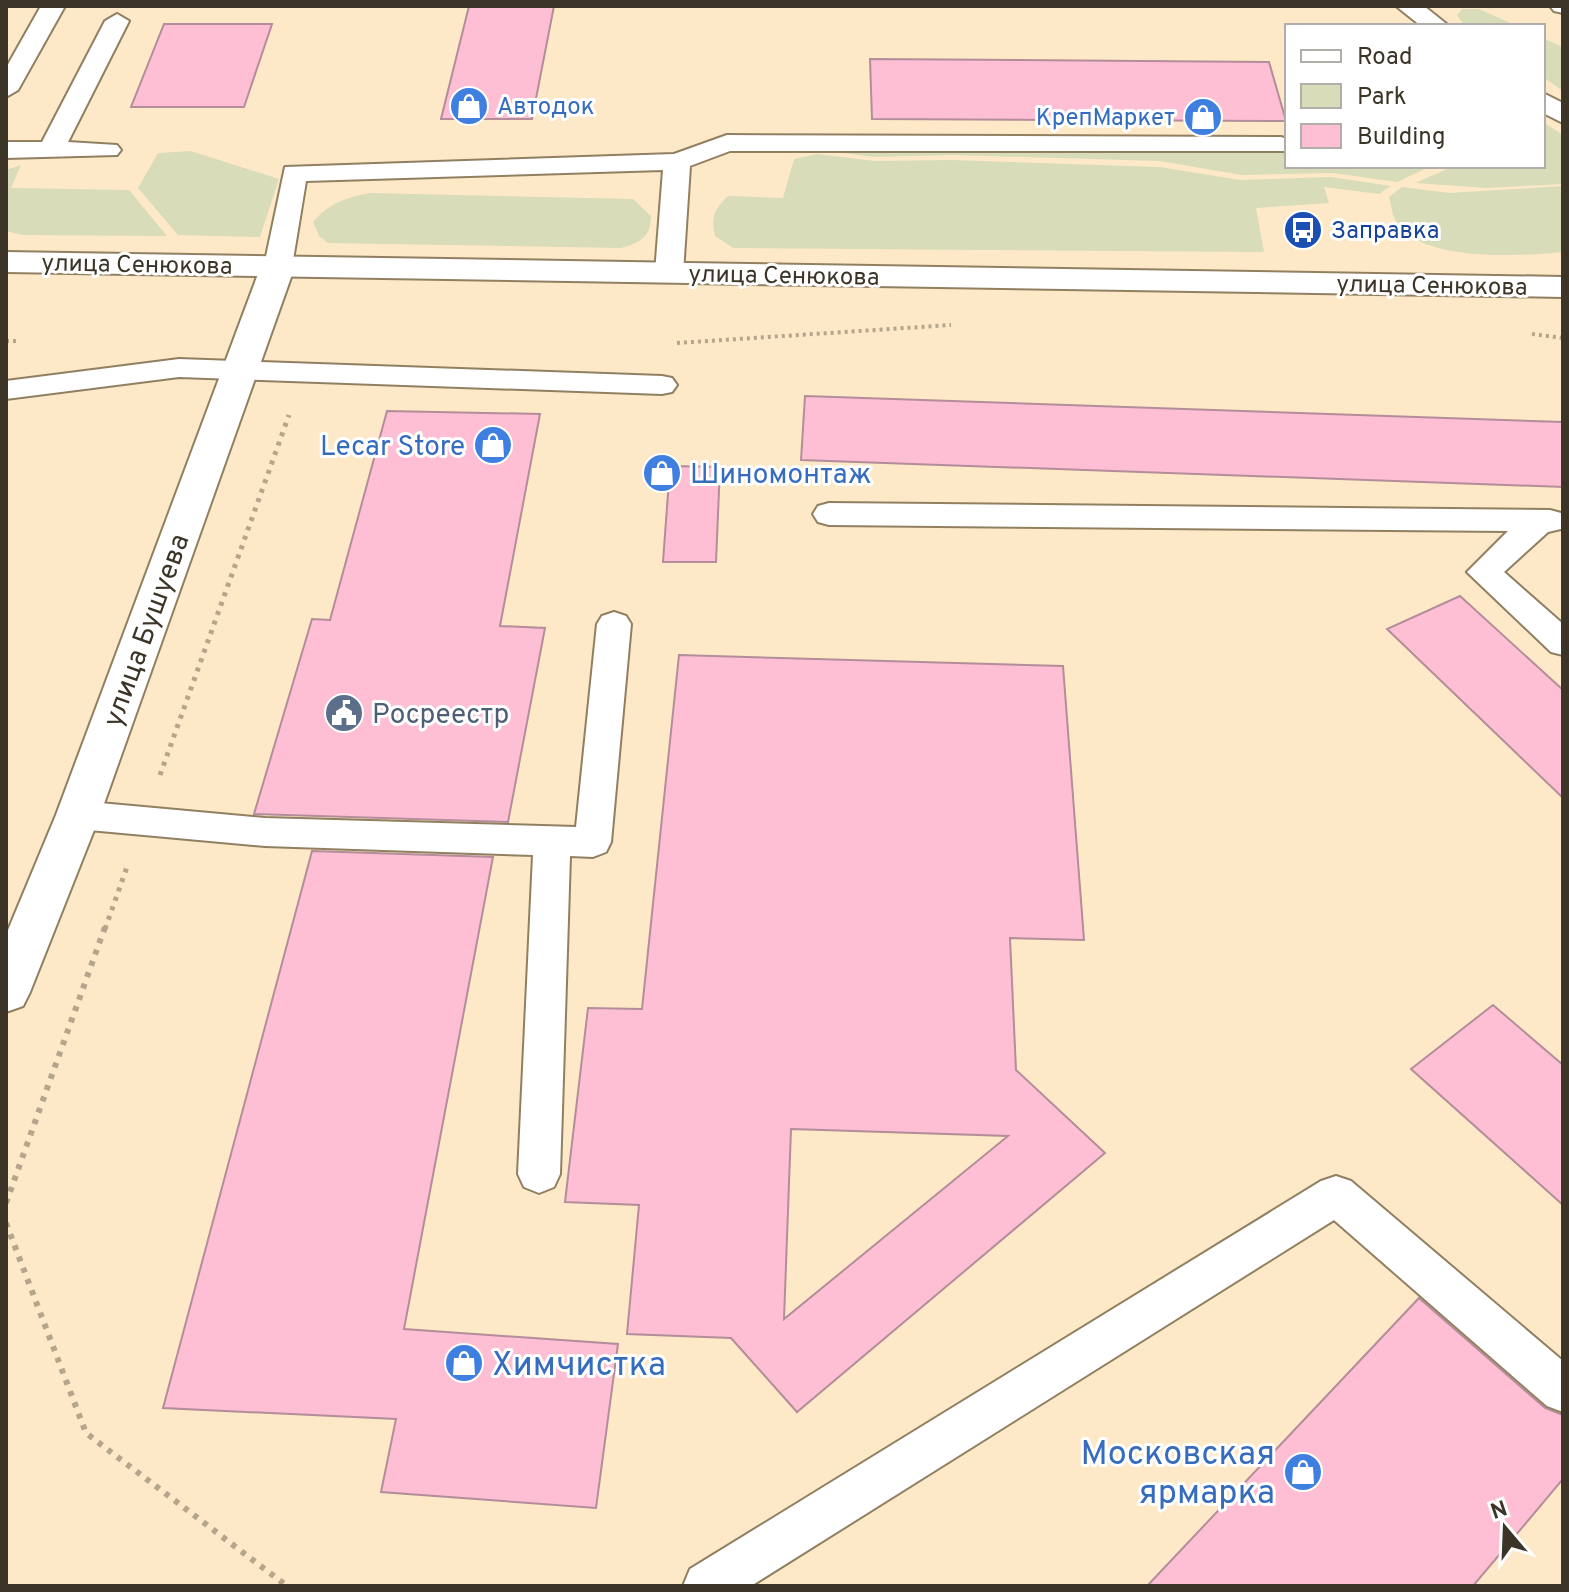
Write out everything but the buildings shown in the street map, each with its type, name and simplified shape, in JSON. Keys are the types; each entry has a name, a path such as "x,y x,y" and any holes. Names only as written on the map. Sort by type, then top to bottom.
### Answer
{"main road":[{"name":"улица Сенюкова","path":"6,262 1563,287"},
{"name":"улица Бушуева","path":"6,992 78,815 278,266"}],"lane":[{"path":"6,90 53,6"},
{"path":"51,150 117,21"},
{"path":"1545,102 1563,115"},
{"path":"278,266 294,173 677,162 727,143 1281,145"},
{"path":"6,150 108,150"},
{"path":"669,273 677,162"},
{"path":"6,390 179,368 662,385"},
{"path":"829,514 1551,521"},
{"path":"1551,521 1483,572 1563,643"},
{"path":"78,815 265,832 593,842 614,624"},
{"path":"539,1174 552,840"},
{"path":"707,1586 1336,1195 1563,1390"}],"path":[{"path":"667,344 960,324"},
{"path":"1518,333 1563,338"},
{"path":"6,341 21,341"},
{"path":"6,1223 86,1433 287,1586"}],"green space":[{"path":"1462,9 1479,9 1513,24 1464,24 1457,15"},
{"path":"1545,39 1563,47 1563,91 1545,78"},
{"path":"1545,123 1563,135 1563,184 1487,188 1415,183 1449,168 1545,168"},
{"path":"819,150 1285,153 1285,168 1427,168 1397,182 1333,173 1241,175 1160,161 952,155 874,157"},
{"path":"191,151 279,179 260,237 178,235 138,188 158,153"},
{"path":"817,154 875,161 951,160 1160,167 1240,180 1331,177 1391,186 1379,194 1324,187 1329,203 1256,208 1264,252 733,248 715,236 715,214 728,196 783,198 794,159"},
{"path":"21,165 11,188 129,190 167,236 22,235 6,231 6,170"},
{"path":"1563,186 1563,252 1545,254 1473,254 1426,244 1408,235 1396,221 1389,197 1402,187 1450,193"},
{"path":"371,193 633,199 651,216 647,234 634,244 621,248 328,243 319,236 313,222 325,210 346,199"}],"place":[{"name":"Автодок","path":"469,106"},
{"name":"КрепМаркет","path":"1203,117"},
{"name":"Заправка","path":"1303,230"},
{"name":"Lecar Store","path":"493,445"},
{"name":"Шиномонтаж","path":"662,473"},
{"name":"Росреестр","path":"344,713"},
{"name":"Химчистка","path":"464,1363"},
{"name":"Московская ярмарка","path":"1303,1472"}]}
